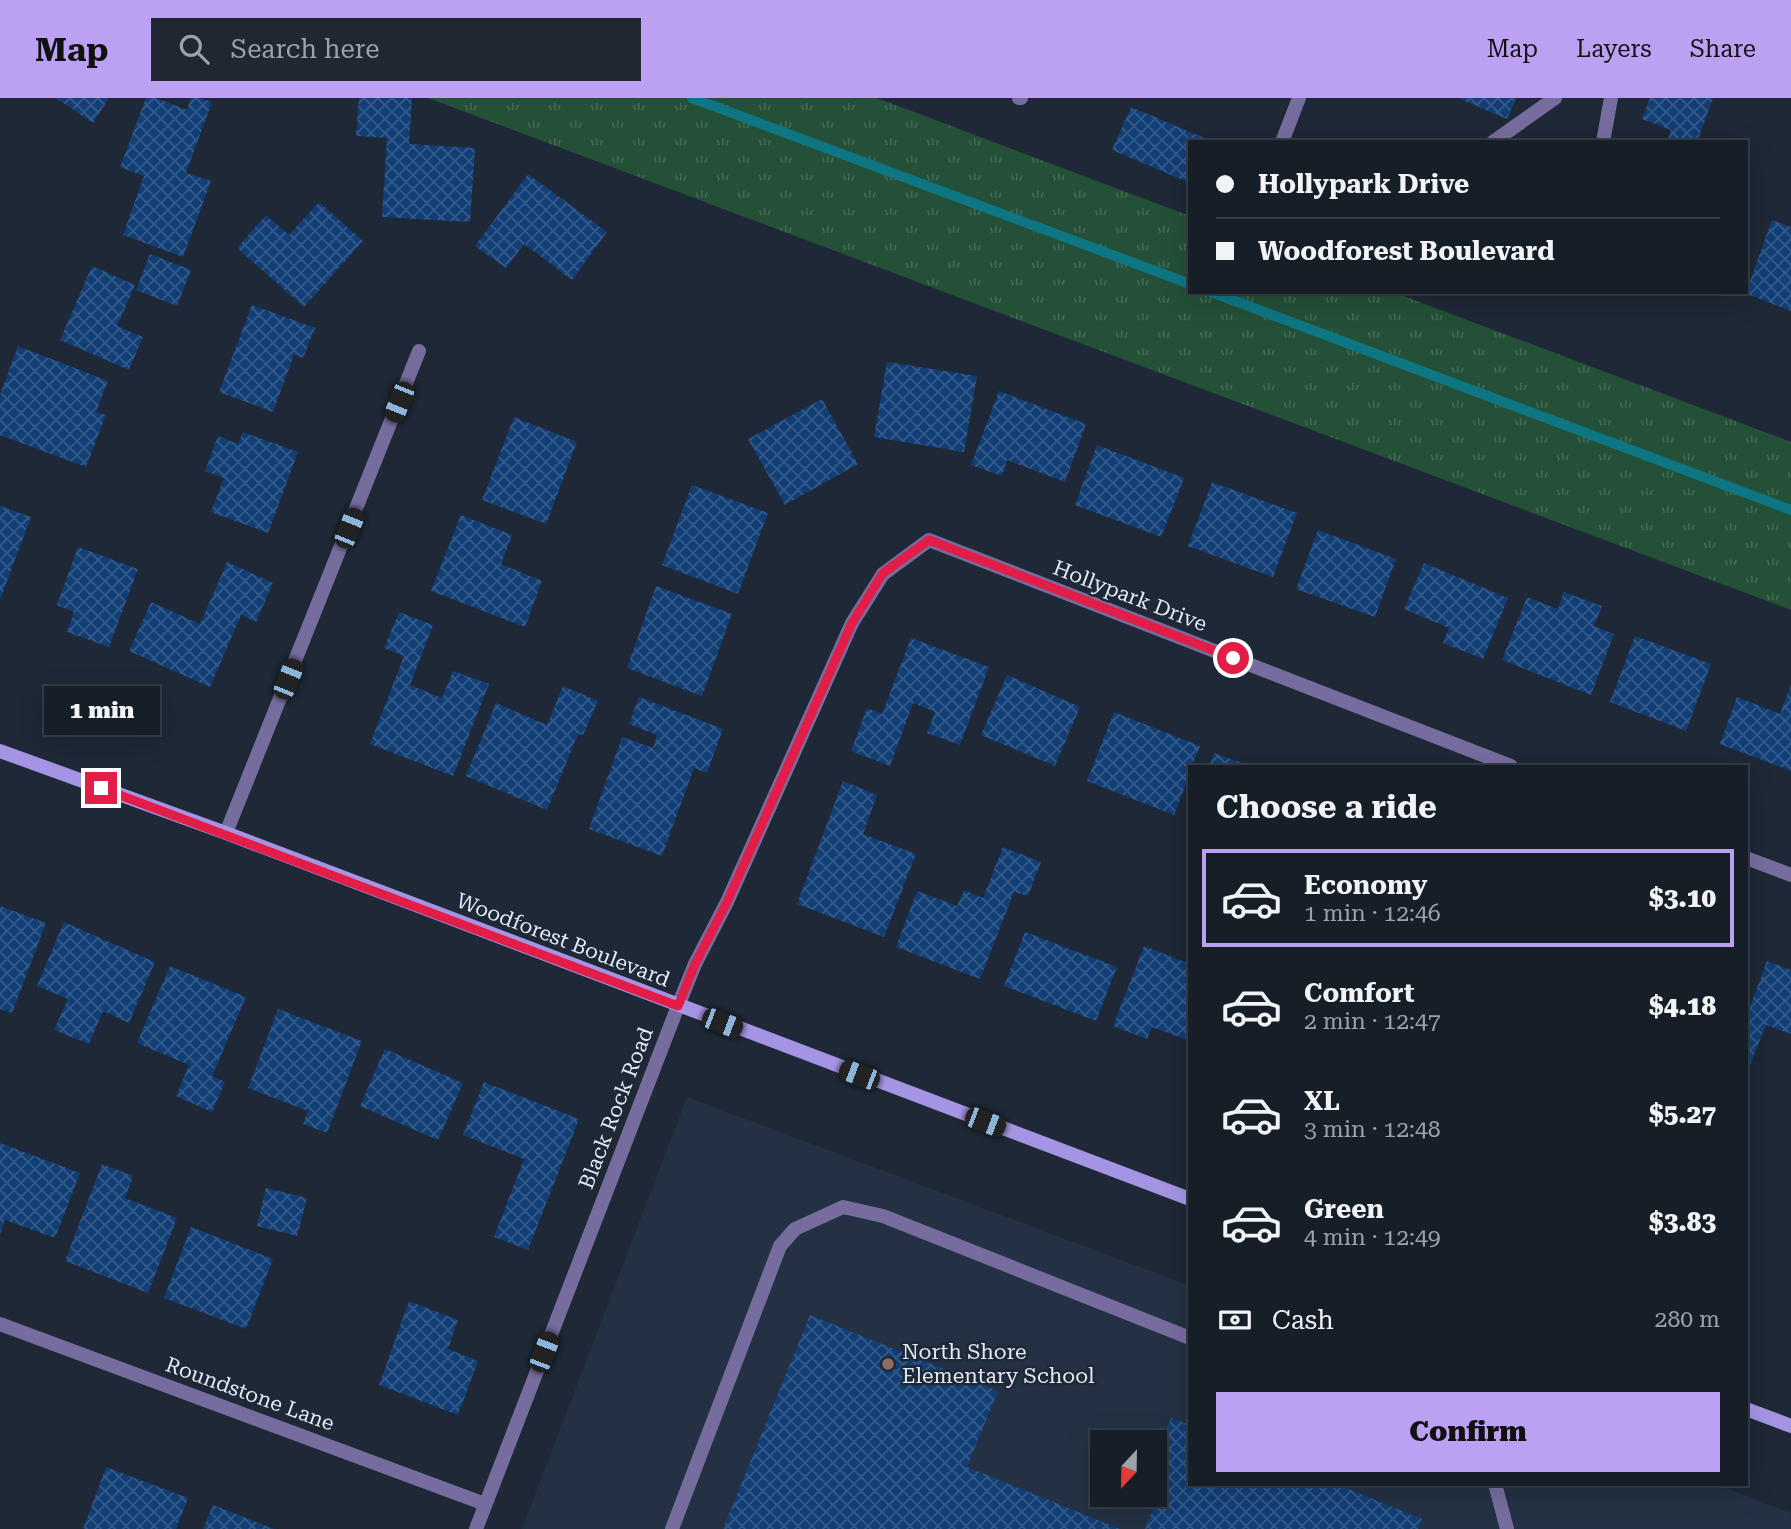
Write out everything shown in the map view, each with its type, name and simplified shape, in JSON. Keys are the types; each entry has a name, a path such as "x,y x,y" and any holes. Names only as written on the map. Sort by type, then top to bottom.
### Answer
{"main road":[{"name":"Woodforest Boulevard","path":"0,751 226,833 1188,1198"},
{"path":"1748,1410 1791,1426"}],"street":[{"path":"1283,140 1299,98"},
{"path":"1496,140 1555,98"},
{"path":"1603,140 1611,98"},
{"path":"226,833 419,351"},
{"name":"Hollypark Drive","path":"929,540 1508,765"},
{"name":"Black Rock Road","path":"476,1529 695,964 727,902 852,623 883,573 929,540"},
{"path":"1748,859 1791,875"},
{"path":"672,1529 780,1246 795,1229 843,1208 883,1216 1188,1337"},
{"name":"Roundstone Lane","path":"0,1324 485,1504"},
{"path":"1496,1486 1507,1529"}],"shaded area":[{"name":"North Shore Elementary School","path":"687,1097 1188,1285 1188,1486 1720,1486 1791,1513 1791,1529 522,1529"}],"green space":[{"path":"428,98 877,98 1188,215 1188,294 1398,294 1791,442 1791,610"}],"building":[{"path":"56,98 109,98 93,123"},
{"path":"146,98 156,98 187,110 191,98 212,102 186,173 211,181 183,257 123,235 144,176 120,167"},
{"path":"359,98 412,98 409,144 475,148 470,222 382,217 387,138 356,136"},
{"path":"1458,98 1516,98 1507,119"},
{"path":"1650,98 1713,98 1698,140 1668,140 1671,130 1642,119"},
{"path":"1131,107 1209,140 1188,140 1188,182 1112,150"},
{"path":"528,174 607,232 572,280 524,244 506,268 475,246"},
{"path":"319,202 363,241 304,307 237,248 266,215 289,235"},
{"path":"1772,220 1791,227 1791,311 1747,294"},
{"path":"150,254 191,270 177,306 136,290"},
{"path":"92,266 135,285 117,326 143,337 129,370 60,340"},
{"path":"252,305 315,328 303,358 294,355 273,412 219,392"},
{"path":"18,346 108,381 96,412 106,415 86,467 0,435 0,395"},
{"path":"887,362 977,376 964,452 874,437"},
{"path":"999,391 1086,424 1065,482 1007,460 1002,476 971,465"},
{"path":"822,399 858,464 785,505 748,439"},
{"path":"514,417 577,442 546,524 482,500"},
{"path":"243,432 298,452 268,533 211,512 224,478 205,471 218,436 238,444"},
{"path":"1097,445 1184,478 1161,537 1075,505"},
{"path":"1212,482 1297,513 1273,577 1188,546"},
{"path":"692,485 768,513 738,594 662,565"},
{"path":"0,506 31,517 0,600"},
{"path":"461,515 512,535 501,564 542,581 525,627 431,591"},
{"path":"1318,530 1396,559 1375,617 1296,589"},
{"path":"78,547 138,569 109,647 67,632 74,612 57,605"},
{"path":"227,562 273,583 256,622 241,615 210,687 129,651 151,602 200,624"},
{"path":"1424,563 1508,598 1483,659 1443,643 1449,628 1404,609"},
{"path":"656,586 732,614 702,696 627,668"},
{"path":"1564,592 1602,606 1594,626 1614,634 1591,695 1502,660 1527,597 1558,609"},
{"path":"399,612 433,625 410,685 442,698 453,671 489,684 453,776 370,744 404,656 384,648"},
{"path":"1635,636 1711,664 1686,731 1610,702"},
{"path":"911,638 989,667 960,745 927,733 935,712 913,703 890,766 851,751 867,708 882,714"},
{"path":"1007,675 1080,707 1055,766 981,735"},
{"path":"1791,685 1791,771 1720,744 1737,697 1780,714"},
{"path":"563,686 598,701 583,735 578,734 547,810 466,776 496,703 547,725"},
{"path":"639,697 723,729 707,773 694,768 662,856 589,829 622,737 653,748 657,735 629,724"},
{"path":"1114,712 1200,746 1192,765 1188,765 1188,778 1174,815 1087,781"},
{"path":"1214,753 1247,765 1209,765"},
{"path":"843,781 877,795 863,834 916,854 884,937 797,904"},
{"path":"1003,847 1041,862 1028,896 1014,892 980,979 896,947 917,891 957,906 964,890 983,898"},
{"path":"0,906 46,923 12,1013 0,1009"},
{"path":"64,922 155,962 129,1023 103,1011 89,1044 54,1030 68,999 37,986"},
{"path":"1025,932 1117,967 1096,1021 1004,986"},
{"path":"1144,946 1188,963 1188,1040 1152,1027 1147,1039 1113,1026"},
{"path":"1767,961 1791,970 1791,1034 1766,1025 1748,1070 1748,1012"},
{"path":"170,966 246,997 212,1076 225,1082 212,1112 176,1096 189,1065 137,1043"},
{"path":"278,1009 362,1041 327,1133 303,1124 308,1111 248,1088"},
{"path":"385,1049 463,1083 438,1140 360,1106"},
{"path":"484,1082 579,1119 528,1250 494,1237 524,1159 463,1135"},
{"path":"0,1143 80,1173 55,1238 5,1220 0,1234"},
{"path":"102,1164 133,1176 125,1198 177,1218 148,1293 65,1261"},
{"path":"266,1188 307,1198 297,1236 257,1226"},
{"path":"191,1227 273,1259 246,1329 164,1298"},
{"path":"409,1301 458,1320 448,1349 478,1361 458,1415 379,1385"},
{"path":"810,1315 998,1391 967,1467 1120,1529 723,1529"},
{"path":"1171,1418 1188,1424 1188,1486 1341,1486 1422,1519 1418,1529 1145,1529 1154,1507 1167,1507 1166,1430"},
{"path":"106,1467 188,1498 176,1529 83,1529"},
{"path":"213,1505 274,1529 203,1529"}],"waterway":[{"path":"692,98 1188,283"},
{"path":"1216,294 1791,510"}],"place":[{"name":"North Shore Elementary School","path":"888,1364"}],"route":[{"path":"101,788 678,1006 852,623 883,573 929,540 1233,658"}]}
